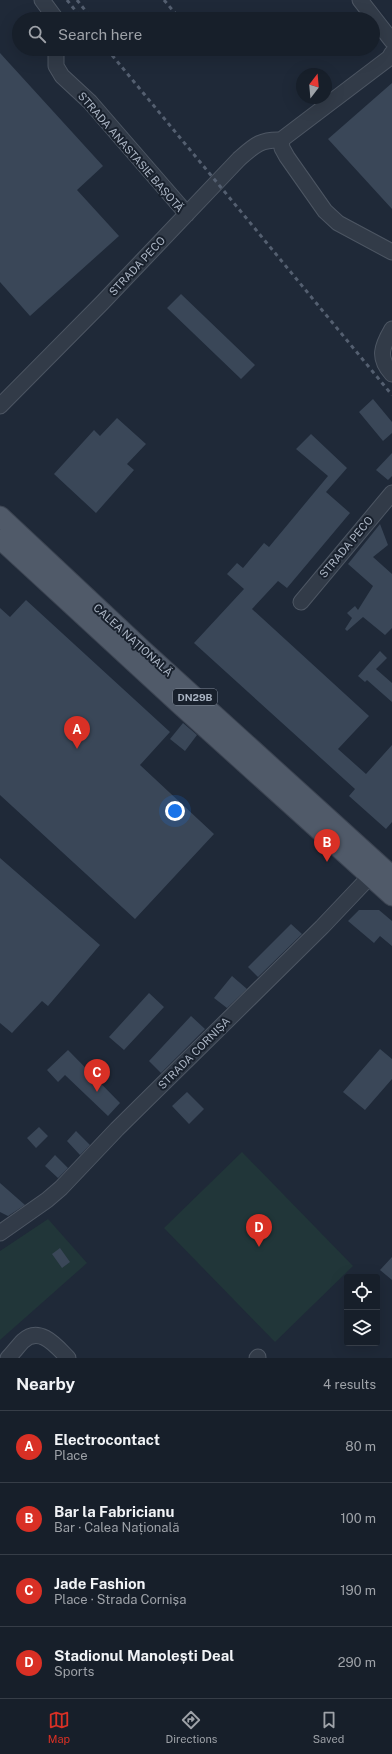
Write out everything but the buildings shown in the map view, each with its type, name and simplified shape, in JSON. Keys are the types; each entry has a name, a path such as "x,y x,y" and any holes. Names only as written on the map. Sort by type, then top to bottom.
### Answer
{"main road":[{"name":"CALEA NAȚIONALĂ","path":"0,516 381,872 392,896"},
{"name":"CALEA NAȚIONALĂ","path":"0,539 166,692 381,872"}],"street":[{"path":"42,0 51,12"},
{"path":"360,0 369,12"},
{"path":"380,26 392,41"},
{"path":"392,53 389,58 281,140 282,148 287,157 325,211 338,223 392,252"},
{"name":"STRADA ANASTASIE BAȘOTĂ","path":"56,56 56,66 62,76 90,102 187,214"},
{"name":"STRADA PECO","path":"0,406 102,304 253,146 263,140 281,140"},
{"path":"392,329 384,343 382,355 387,369 392,374"},
{"name":"STRADA PECO","path":"301,602 392,493"},
{"name":"STRADA CORNIȘA","path":"0,1233 47,1200 61,1188 117,1129 322,927 381,872"},
{"path":"8,1358 24,1340 32,1336 40,1336 50,1339 68,1358"}],"green space":[{"path":"242,1152 353,1266 275,1342 164,1228"},
{"path":"48,1219 87,1263 0,1340 0,1251"}],"railway":[{"path":"67,0 76,12"},
{"path":"77,0 86,12"},
{"path":"164,0 174,12"},
{"path":"113,56 392,395"}],"place":[{"name":"Electrocontact","path":"77,749"},
{"name":"Bar la Fabricianu","path":"327,862"},
{"name":"Jade Fashion","path":"97,1092"},
{"name":"Stadionul Manolești Deal","path":"259,1247"}]}
